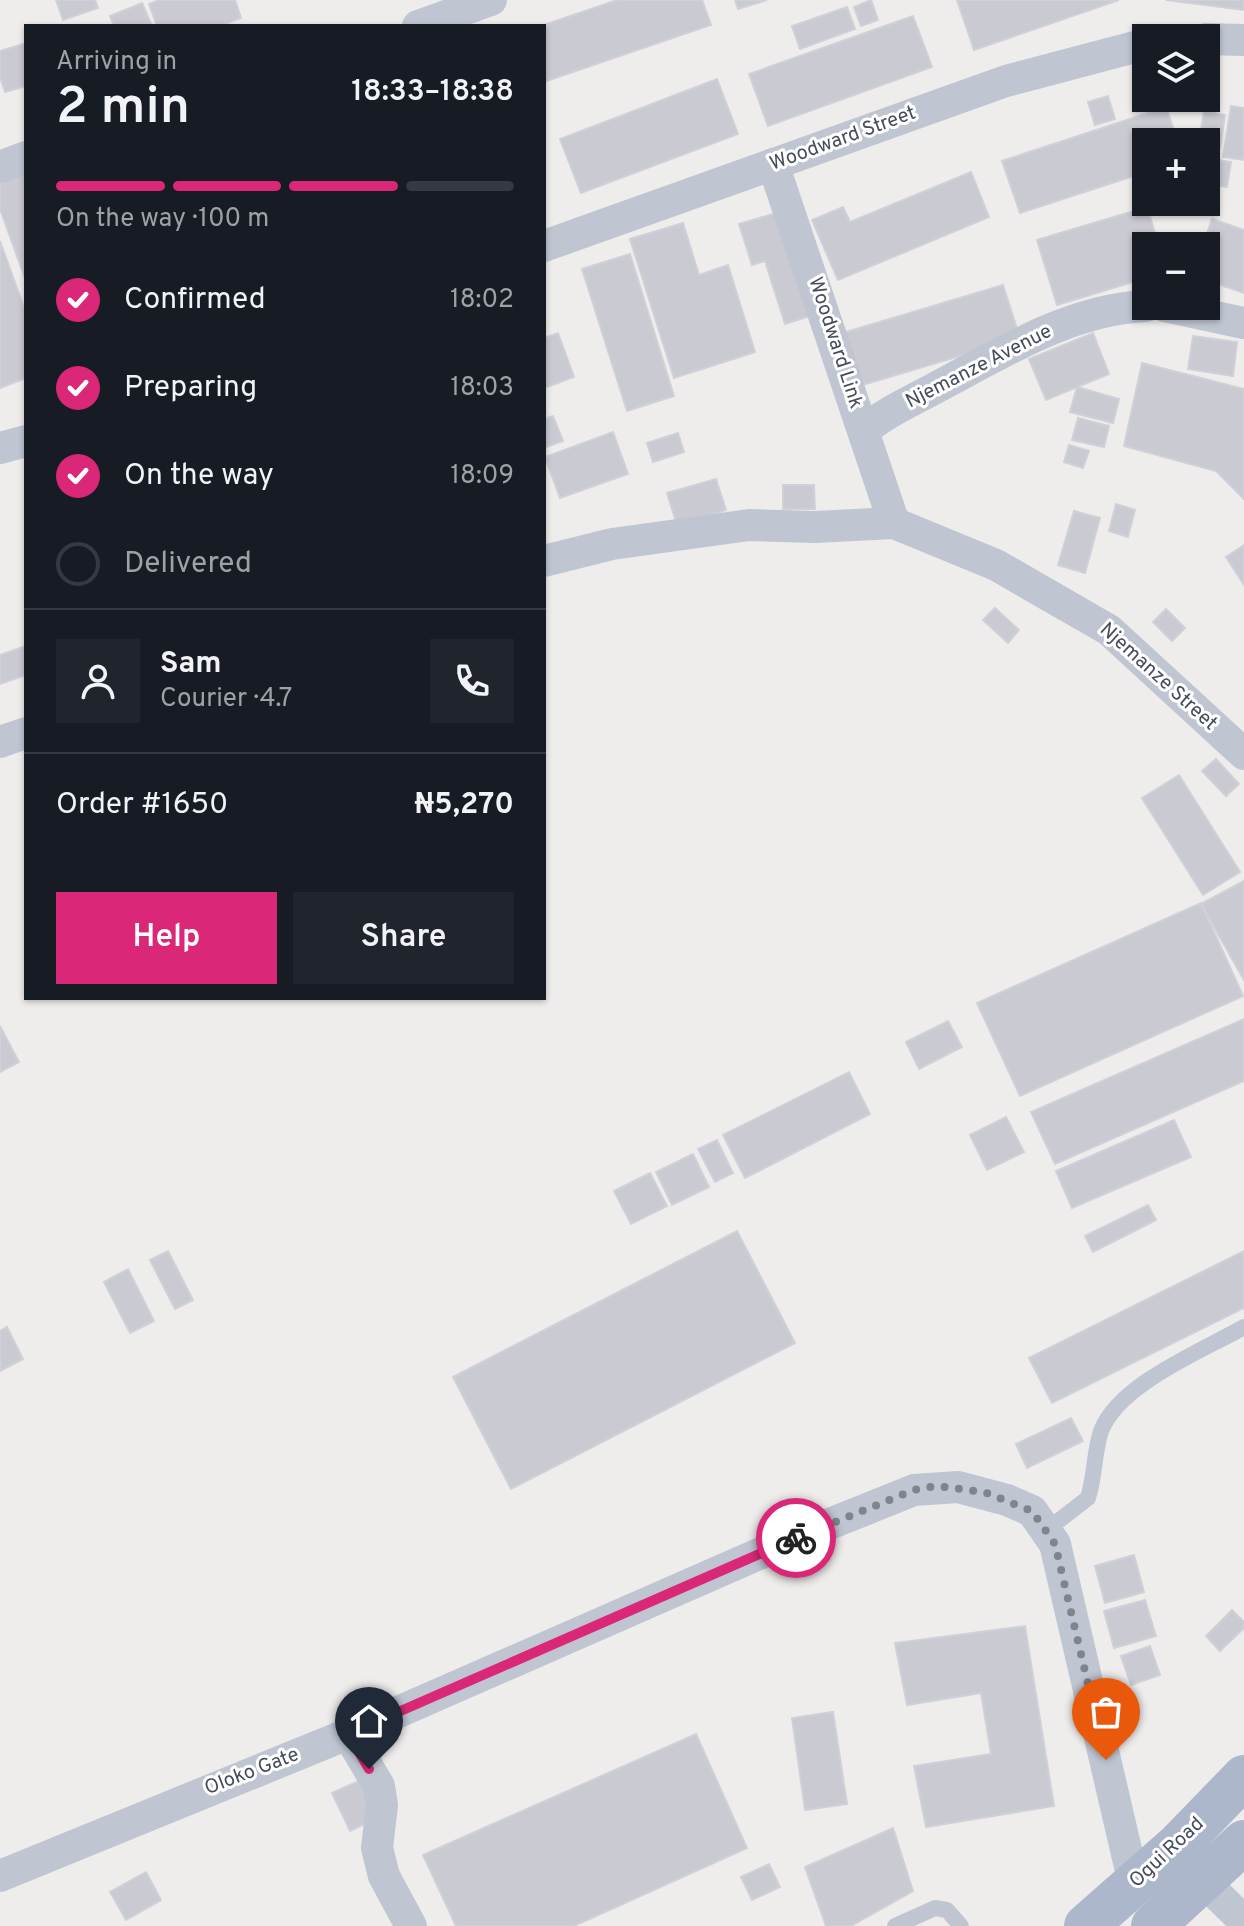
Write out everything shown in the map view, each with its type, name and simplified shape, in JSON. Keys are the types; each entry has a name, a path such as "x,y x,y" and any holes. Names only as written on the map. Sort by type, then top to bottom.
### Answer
{"main road":[{"name":"Ogui Road","path":"1086,1926 1178,1845 1244,1777"},
{"path":"1153,1926 1244,1842"}],"street":[{"path":"424,24 491,0"},
{"path":"1220,39 1244,40"},
{"name":"Woodward Street","path":"546,245 1006,81 1132,48"},
{"path":"0,167 24,158"},
{"name":"Woodward Link","path":"773,164 894,523"},
{"name":"Njemanze Avenue","path":"864,431 897,409 1019,343 1085,317 1132,307"},
{"path":"1220,318 1244,323"},
{"path":"0,448 24,442"},
{"path":"546,560 612,544 749,525 815,527 894,523"},
{"name":"Njemanze Street","path":"894,523 996,565 1109,630 1244,754"},
{"path":"0,742 24,734"},
{"name":"Oloko Gate","path":"0,1876 348,1734 792,1539 914,1490 936,1486 984,1492 1032,1511 1048,1529"},
{"path":"1048,1529 1055,1544 1134,1884"},
{"path":"348,1734 379,1786 382,1805 377,1848 384,1876 411,1926"},
{"path":"1178,1845 1204,1882 1244,1921"}],"lane":[{"path":"1048,1529 1088,1498 1102,1430 1119,1403 1148,1381 1244,1327"},
{"path":"895,1926 935,1908 947,1910 961,1926"}],"building":[{"path":"56,0 95,0 98,8 63,20"},
{"path":"159,0 235,0 241,18 225,24 156,24 149,4"},
{"path":"617,0 702,0 711,25 546,81 546,24"},
{"path":"735,0 767,0 738,9"},
{"path":"871,0 878,20 861,26 854,7"},
{"path":"957,0 1119,0 974,50"},
{"path":"1166,0 1244,0 1244,10"},
{"path":"142,3 151,24 113,24 110,16"},
{"path":"847,7 855,29 800,49 792,26"},
{"path":"913,16 932,67 768,126 749,74"},
{"path":"24,44 24,87 5,92 0,77 0,51"},
{"path":"717,79 738,134 581,193 560,139"},
{"path":"1108,96 1115,119 1095,125 1088,102"},
{"path":"1231,106 1244,108 1244,160 1223,157"},
{"path":"1151,112 1168,112 1173,128 1132,128 1132,177 1020,213 1002,161"},
{"path":"1204,112 1225,115 1220,148 1220,128 1201,128"},
{"path":"1220,160 1231,162 1227,187 1220,186"},
{"path":"24,167 24,275 0,209 0,175"},
{"path":"971,172 989,217 838,280 812,220 843,207 850,222"},
{"path":"783,211 816,314 785,324 765,261 752,265 739,224"},
{"path":"1132,212 1132,216 1150,216 1155,232 1132,232 1132,282 1057,305 1037,240"},
{"path":"1212,219 1244,230 1244,293 1220,285 1220,232 1208,232"},
{"path":"683,223 699,275 728,265 755,352 674,378 630,239"},
{"path":"0,241 24,307 24,379 0,388"},
{"path":"630,254 674,396 627,411 582,269"},
{"path":"1003,285 1020,338 859,386 843,333"},
{"path":"558,333 574,377 546,387 546,337"},
{"path":"1093,333 1109,374 1046,400 1029,359"},
{"path":"1193,336 1237,342 1233,376 1188,369"},
{"path":"1142,363 1244,389 1244,499 1216,471 1124,446"},
{"path":"1077,387 1119,399 1113,423 1070,412"},
{"path":"553,416 563,441 546,447 546,418"},
{"path":"1078,418 1109,426 1104,447 1072,440"},
{"path":"613,432 628,474 560,498 546,457"},
{"path":"678,433 684,452 653,462 647,443"},
{"path":"1069,445 1089,451 1083,468 1064,462"},
{"path":"716,479 726,510 677,525 667,493"},
{"path":"783,485 814,485 815,509 783,509"},
{"path":"1116,504 1135,510 1128,537 1109,531"},
{"path":"1074,511 1100,518 1085,573 1058,565"},
{"path":"1244,545 1244,585 1226,557"},
{"path":"995,608 1019,630 1008,643 983,620"},
{"path":"1166,609 1185,628 1172,641 1153,622"},
{"path":"24,647 24,676 0,684 0,655"},
{"path":"1216,759 1239,784 1226,796 1202,771"},
{"path":"1179,775 1240,872 1203,895 1142,798"},
{"path":"1244,881 1244,980 1201,904"},
{"path":"1201,903 1243,996 1020,1096 977,1003"},
{"path":"1244,1019 1244,1081 1055,1164 1031,1112"},
{"path":"948,1021 962,1047 919,1069 906,1042"},
{"path":"0,1026 19,1062 0,1072"},
{"path":"849,1072 870,1114 745,1178 723,1135"},
{"path":"1006,1117 1024,1152 987,1170 970,1135"},
{"path":"1174,1120 1191,1157 1072,1208 1056,1171"},
{"path":"717,1140 733,1173 715,1182 698,1149"},
{"path":"693,1154 709,1187 672,1205 656,1172"},
{"path":"650,1173 667,1206 631,1224 614,1191"},
{"path":"1148,1205 1156,1220 1093,1252 1085,1236"},
{"path":"737,1231 795,1343 511,1489 453,1377"},
{"path":"168,1251 193,1300 175,1309 150,1260"},
{"path":"1244,1251 1244,1308 1052,1403 1029,1358"},
{"path":"128,1269 154,1321 130,1333 104,1282"},
{"path":"7,1327 23,1359 0,1371 0,1331"},
{"path":"1071,1418 1083,1441 1027,1468 1016,1444"},
{"path":"1134,1555 1144,1592 1105,1603 1095,1566"},
{"path":"1145,1600 1156,1636 1114,1648 1104,1611"},
{"path":"1232,1610 1244,1622 1244,1628 1220,1651 1206,1636"},
{"path":"1025,1626 1054,1806 926,1827 914,1766 991,1754 981,1693 907,1705 895,1643"},
{"path":"1150,1646 1160,1675 1131,1685 1121,1656"},
{"path":"833,1712 847,1804 805,1810 792,1718"},
{"path":"696,1734 747,1848 574,1926 456,1926 423,1855"},
{"path":"361,1780 379,1817 350,1831 332,1793"},
{"path":"893,1828 913,1891 851,1926 826,1926 805,1867"},
{"path":"769,1864 780,1887 752,1900 741,1877"},
{"path":"146,1872 161,1900 126,1920 110,1892"}],"way so far":[{"path":"796,1538 914,1490 936,1486 984,1492 1032,1511 1048,1529 1055,1544 1106,1760"}],"route":[{"path":"369,1769 348,1734 456,1684 796,1538"}]}
